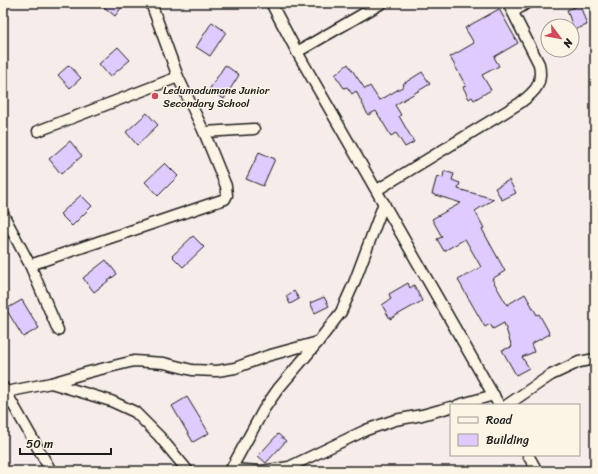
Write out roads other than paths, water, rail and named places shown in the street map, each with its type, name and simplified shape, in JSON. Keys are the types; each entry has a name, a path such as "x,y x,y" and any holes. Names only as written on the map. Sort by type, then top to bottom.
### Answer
{"street":[{"path":"30,265 225,199 227,195 227,190 204,132 178,77 151,3"},
{"path":"271,3 297,52 498,404"},
{"path":"297,52 382,3"},
{"path":"376,190 531,95 538,85 541,74 539,64 510,7 527,3"},
{"path":"38,131 178,77"},
{"path":"204,132 254,128"},
{"path":"384,203 354,283 341,312 264,409 230,470 262,471 289,467 366,430 395,420 422,415 450,407"},
{"path":"3,214 30,265 58,330"},
{"path":"51,471 4,389 51,383 134,361 164,363 192,370 217,371 235,368 268,356 318,342"},
{"path":"508,404 551,375 579,362 595,359"},
{"path":"51,383 111,401 135,412 159,436 188,471"},
{"path":"462,404 494,395"},
{"path":"529,456 537,471"}],"place":[{"name":"Ledumadumane Junior Secondary School","path":"155,96"}]}
